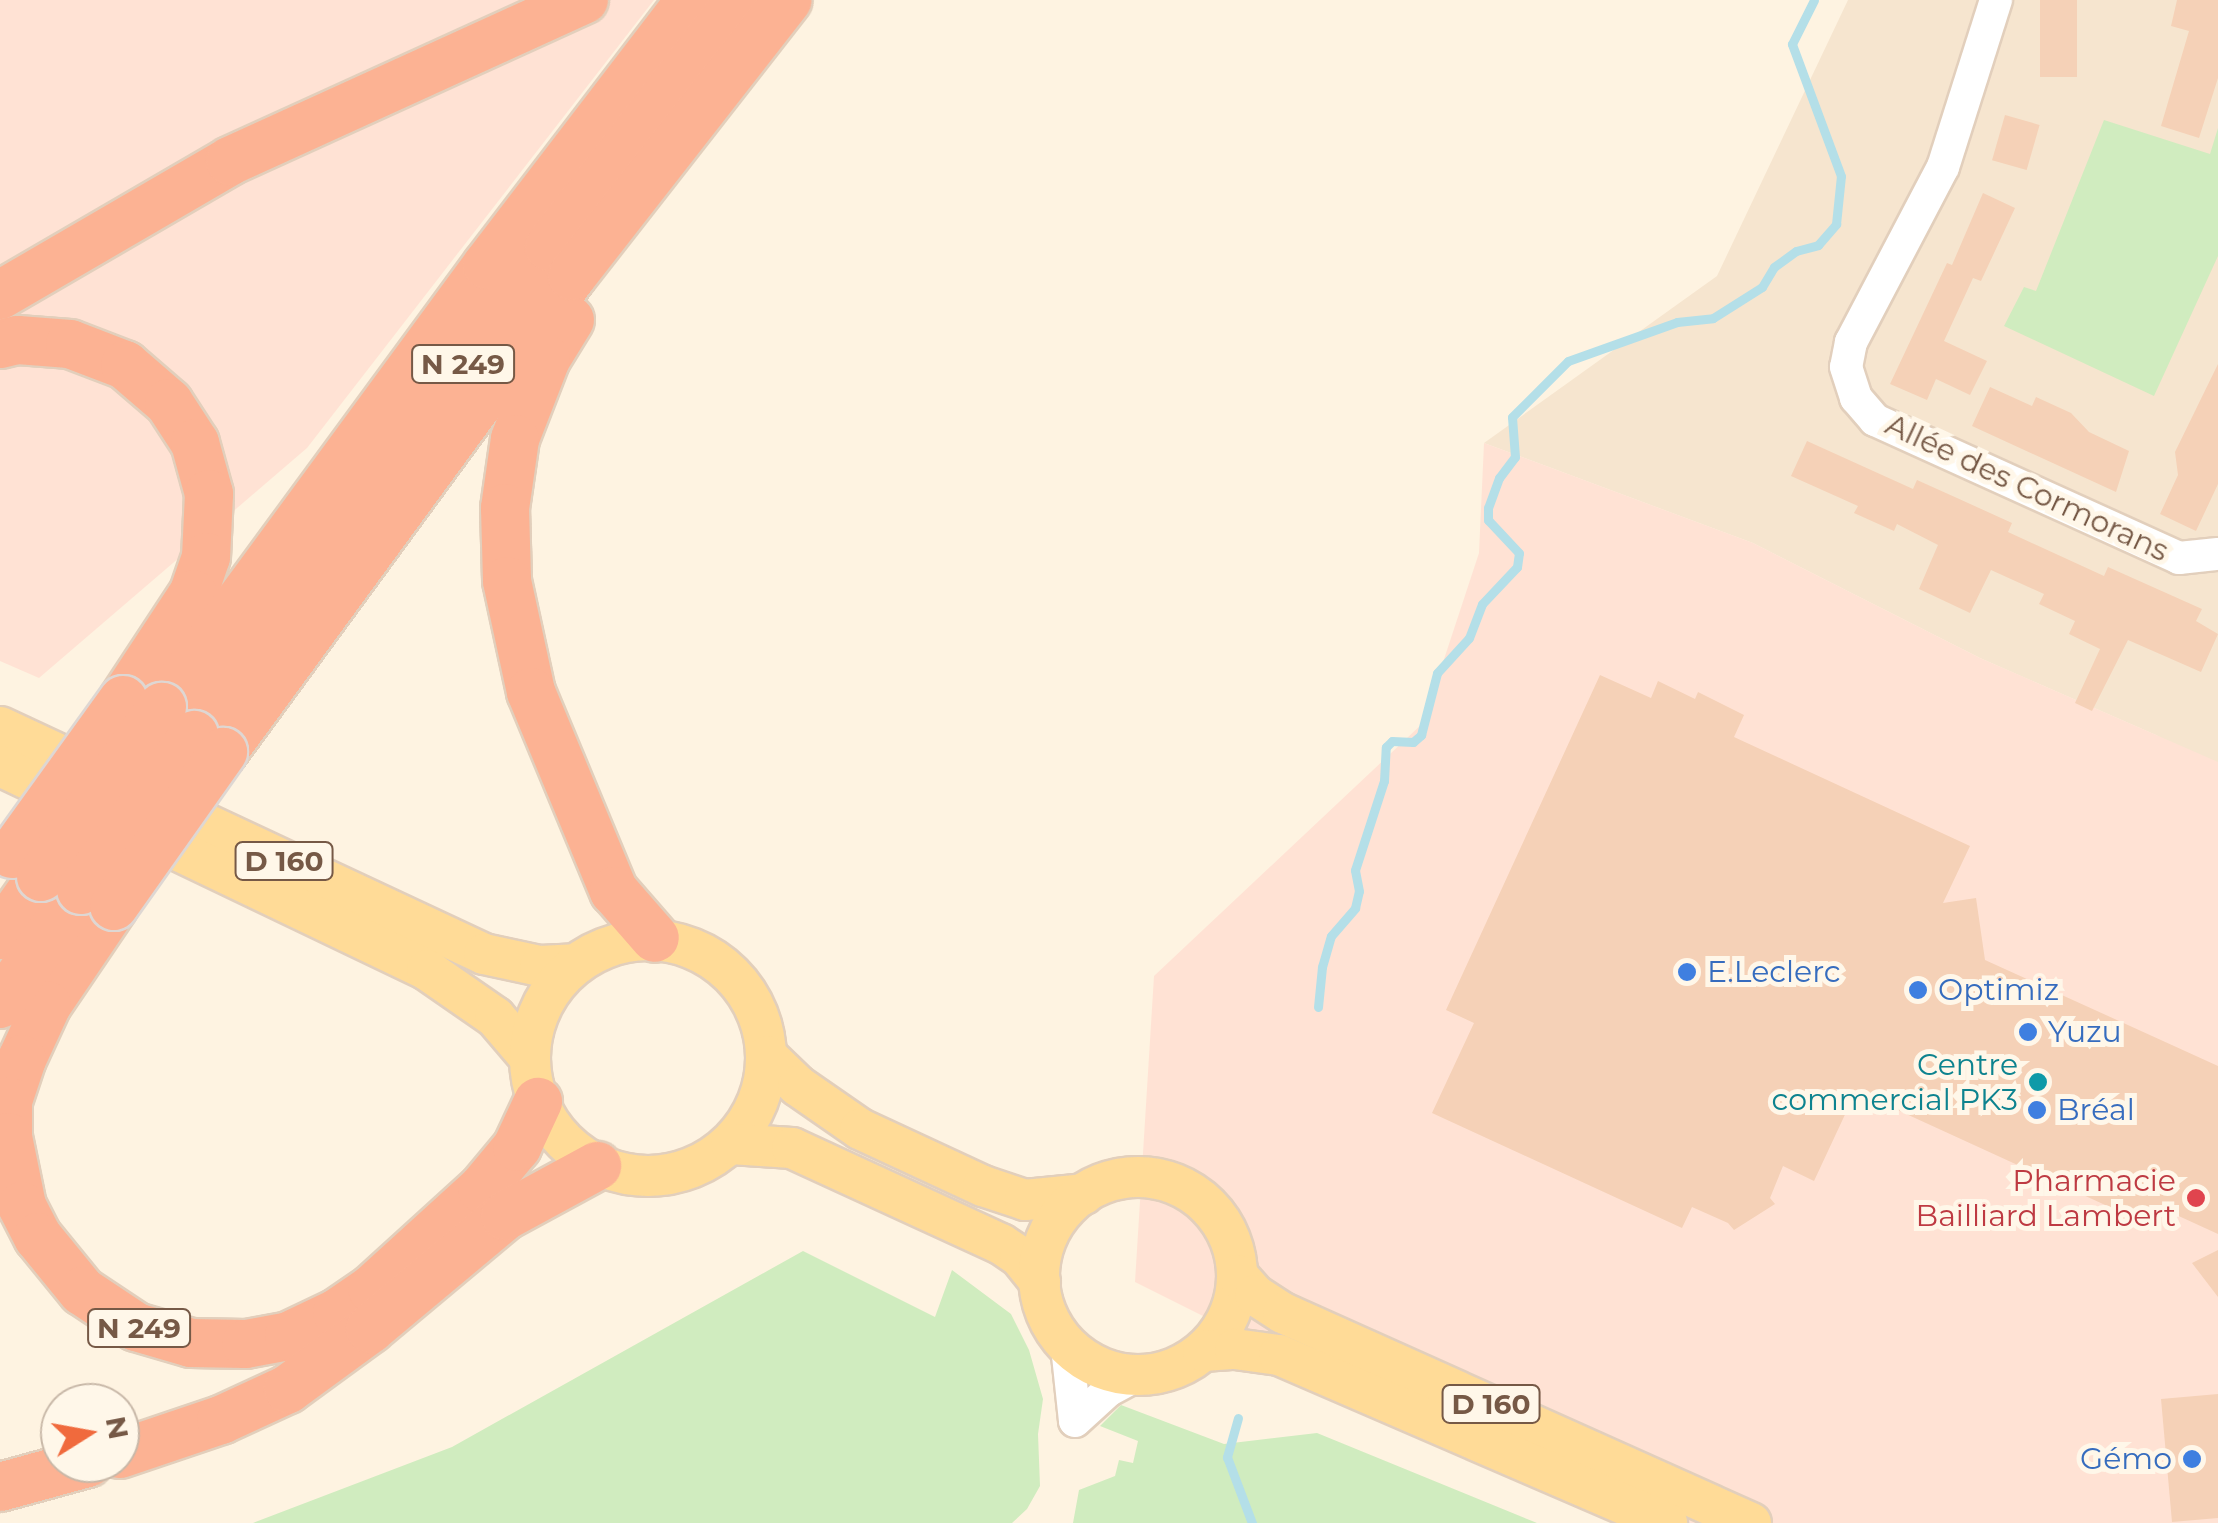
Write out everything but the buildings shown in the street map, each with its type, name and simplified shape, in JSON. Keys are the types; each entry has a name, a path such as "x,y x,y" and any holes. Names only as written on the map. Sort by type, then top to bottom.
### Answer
{"highway":[{"path":"0,295 230,160 584,0"},
{"name":"N 249","path":"175,723 487,265 690,0"},
{"name":"N 249","path":"0,935 50,880 503,310 740,0"},
{"name":"N 249","path":"0,1004 50,880 175,723 675,143 788,0"},
{"name":"N 249","path":"656,938 614,891 531,692 507,582 505,508 515,438 546,359 664,183 675,143"},
{"name":"N 249","path":"0,344 18,340 70,344 124,364 169,403 196,443 208,494 206,557 193,594 175,723"},
{"name":"N 249","path":"50,880 47,1005 8,1101 8,1136 22,1206 38,1237 82,1291 136,1327 191,1343 246,1344 289,1336 338,1314 447,1224 505,1164 534,1079"},
{"path":"140,1447 222,1420 288,1389 370,1329 505,1216 597,1166"},
{"path":"0,1487 40,1476"}],"main road":[{"name":"D 160","path":"0,726 456,943 513,962 575,964"},
{"name":"D 160","path":"0,766 427,970 495,1016 534,1079"},
{"path":"656,938 706,954 746,989 762,1021 767,1056 763,1088 751,1118 731,1144 681,1173 653,1177 597,1166 552,1128 534,1079 536,1022 551,990 575,964 600,949 656,938"},
{"path":"767,1056 798,1086 860,1129 983,1186 1025,1200 1084,1194 1121,1179 1141,1177 1179,1186 1211,1209 1225,1229 1237,1275 1228,1317 1204,1351 1171,1369 1135,1376 1098,1367 1067,1346 1053,1327 1040,1282 1041,1256 1050,1232 1084,1194"},
{"path":"731,1144 792,1148 1001,1244 1020,1258 1040,1282"},
{"name":"D 160","path":"1237,1275 1255,1295 1283,1314 1751,1523"},
{"name":"D 160","path":"1204,1351 1235,1349 1279,1356 1667,1523"}],"street":[{"name":"Allée des Cormorans","path":"1996,0 1943,167 1851,342 1846,368 1856,398 1875,420 2179,558 2218,554"},
{"path":"1067,1346 1075,1421 1109,1390 1135,1376"}],"shaded area":[{"path":"0,0 654,0 307,448 39,678 0,661"},
{"path":"1848,0 2218,0 2218,769 2156,735 1980,658 1753,543 1484,443 1717,276"},
{"name":"Centre commercial PK3","path":"1484,443 1753,543 1980,658 2218,762 2218,1523 1617,1523 1135,1282 1154,976 1423,723 1479,553"}],"green space":[{"path":"2104,120 2210,154 2218,128 2218,256 2154,396 2004,326 2024,287 2036,291"},
{"path":"803,1251 935,1317 952,1270 1011,1314 1029,1350 1043,1399 1038,1434 1040,1486 1027,1509 1012,1523 253,1523 452,1447"},
{"path":"1121,1405 1224,1444 1317,1433 1537,1523 1073,1523 1079,1490 1115,1476 1119,1460 1133,1463 1138,1441 1100,1426"}],"waterway":[{"path":"1318,1007 1322,967 1331,936 1355,908 1359,891 1355,870 1384,781 1386,747 1392,741 1413,742 1421,735 1437,673 1469,638 1482,604 1517,567 1519,553 1488,520 1488,508 1499,478 1515,457 1512,417 1568,361 1677,322 1713,318 1762,287 1774,267 1796,251 1818,245 1836,224 1841,176 1792,44 1814,0"},
{"path":"1238,1418 1227,1457 1252,1523"}],"place":[{"name":"E.Leclerc","path":"1687,972"},
{"name":"Optimiz","path":"1918,990"},
{"name":"Yuzu","path":"2028,1032"},
{"name":"Centre commercial PK3","path":"2038,1082"},
{"name":"Bréal","path":"2037,1110"},
{"name":"Pharmacie Bailliard Lambert","path":"2196,1198"},
{"name":"Gémo","path":"2192,1459"}]}
